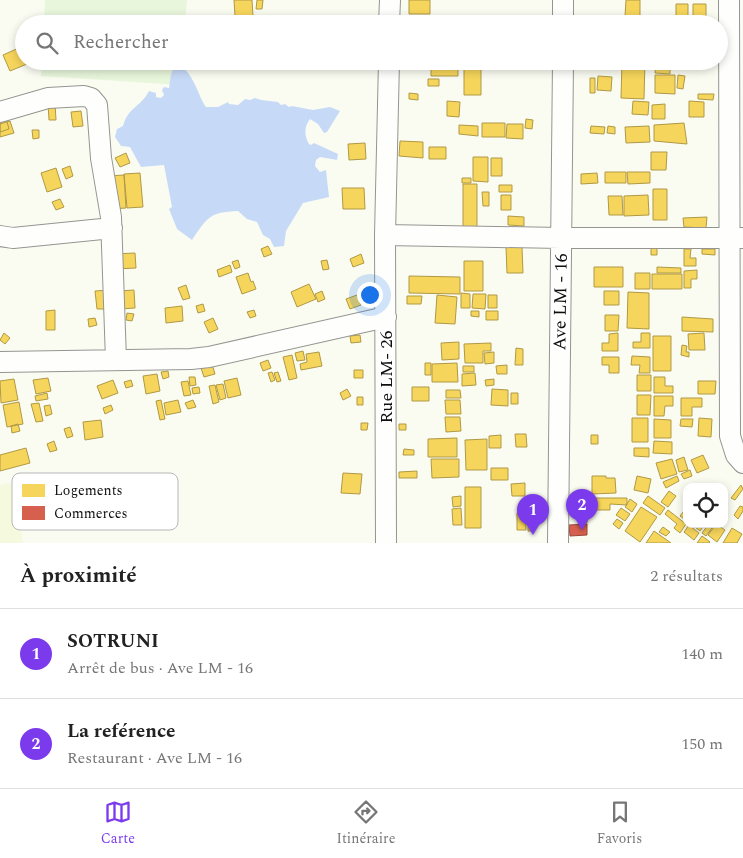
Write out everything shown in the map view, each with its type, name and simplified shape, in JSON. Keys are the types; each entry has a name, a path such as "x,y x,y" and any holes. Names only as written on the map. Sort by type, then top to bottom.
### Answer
{"street":[{"path":"390,0 390,15"},
{"path":"563,0 563,15"},
{"path":"729,0 736,238 730,436 736,455 743,463"},
{"name":"Rue LM- 26","path":"386,543 385,235 389,70"},
{"name":"Ave LM - 16","path":"558,543 563,70"},
{"path":"0,112 48,98 84,96 92,98 97,105 112,228 116,360"},
{"path":"0,236 13,238 112,228"},
{"path":"385,235 736,238"},
{"path":"0,362 190,359 386,317"}],"green space":[{"path":"45,0 187,0 186,15 44,15"},
{"path":"41,70 182,70 181,85 41,76"},
{"path":"11,483 12,530 20,530 23,543 0,543 0,485"}],"water":[{"path":"173,70 185,70 188,73 206,107 218,107 228,102 229,104 238,105 245,99 255,98 278,102 289,107 313,110 330,107 340,111 327,132 324,133 318,124 310,119 307,125 306,137 309,144 314,143 338,154 337,160 320,157 316,160 315,166 320,172 326,170 329,197 303,203 286,231 284,246 274,247 270,239 263,235 257,222 247,219 238,211 221,213 210,218 201,226 192,240 177,229 169,209 172,207 164,165 141,167 130,147 121,146 115,137 117,129 123,126 128,115 149,91 156,93 156,97 161,98 164,95 162,90 164,87 169,88"}],"building: Logements":[{"path":"234,0 252,0 253,15 235,15"},
{"path":"257,0 263,0 262,9 256,9"},
{"path":"409,0 430,0 430,14 409,14"},
{"path":"626,0 640,0 640,15 625,15"},
{"path":"676,4 688,4 688,15 676,15"},
{"path":"693,4 706,4 706,15 693,15"},
{"path":"15,50 15,69 10,71 3,55"},
{"path":"431,70 458,70 458,76 431,76"},
{"path":"464,70 481,70 481,95 464,95"},
{"path":"622,70 645,70 644,99 621,98"},
{"path":"655,70 670,70 670,74 655,73"},
{"path":"655,75 675,75 675,94 655,93"},
{"path":"678,75 685,76 683,89 677,88"},
{"path":"598,76 612,77 611,91 597,90"},
{"path":"590,78 595,78 595,93 590,93"},
{"path":"428,79 439,79 439,86 428,86"},
{"path":"409,93 418,94 418,100 409,99"},
{"path":"698,94 714,94 713,100 698,99"},
{"path":"447,101 460,102 459,117 447,116"},
{"path":"633,101 649,102 648,115 632,114"},
{"path":"689,101 704,102 704,117 689,117"},
{"path":"55,103 56,120 49,120 48,104"},
{"path":"665,104 665,119 652,119 652,105"},
{"path":"81,111 83,126 73,127 71,112"},
{"path":"6,118 9,129 0,132 0,119"},
{"path":"526,119 533,120 532,129 525,128"},
{"path":"10,121 14,133 0,137 0,124"},
{"path":"482,123 505,123 505,137 482,137"},
{"path":"684,123 687,144 654,141 654,125"},
{"path":"507,124 523,124 523,139 506,138"},
{"path":"459,125 478,126 478,136 459,134"},
{"path":"591,126 605,127 604,134 590,133"},
{"path":"608,126 615,127 615,134 607,133"},
{"path":"649,126 650,142 626,143 625,127"},
{"path":"32,130 39,130 39,138 33,139"},
{"path":"400,141 423,142 423,158 399,156"},
{"path":"365,143 366,159 349,160 348,144"},
{"path":"429,147 446,147 446,159 429,159"},
{"path":"651,152 667,152 666,170 651,170"},
{"path":"126,153 130,163 120,167 115,158"},
{"path":"473,157 488,157 488,182 473,181"},
{"path":"491,158 502,158 502,176 491,176"},
{"path":"70,166 73,176 66,179 62,169"},
{"path":"56,168 62,187 47,192 41,173"},
{"path":"605,172 626,172 626,183 605,183"},
{"path":"627,172 650,172 650,183 628,184"},
{"path":"140,173 143,207 127,208 124,174"},
{"path":"597,173 598,183 581,184 581,174"},
{"path":"124,175 126,208 111,209 108,176"},
{"path":"462,178 471,178 471,183 462,183"},
{"path":"463,184 477,184 477,227 463,227"},
{"path":"499,185 512,185 512,192 499,192"},
{"path":"342,188 364,188 365,209 343,209"},
{"path":"653,189 667,189 667,220 653,220"},
{"path":"482,192 489,192 489,206 483,206"},
{"path":"501,195 511,195 511,210 501,210"},
{"path":"648,195 649,215 624,216 624,196"},
{"path":"608,196 622,196 623,215 609,215"},
{"path":"60,199 64,207 56,210 52,202"},
{"path":"508,216 524,217 524,226 508,225"},
{"path":"707,217 706,228 684,227 683,218"},
{"path":"268,246 272,254 264,257 261,249"},
{"path":"506,247 522,247 523,273 507,273"},
{"path":"651,248 657,248 657,255 651,255"},
{"path":"684,249 691,249 690,258 696,258 696,266 684,266"},
{"path":"702,249 715,249 715,255 702,254"},
{"path":"135,253 136,268 115,269 114,254"},
{"path":"361,254 364,263 353,267 350,259"},
{"path":"238,260 240,267 235,269 232,262"},
{"path":"327,260 329,269 323,270 321,261"},
{"path":"464,261 483,261 483,291 464,291"},
{"path":"230,265 232,272 219,277 217,270"},
{"path":"594,267 623,267 623,287 594,287"},
{"path":"657,267 681,268 681,273 657,273"},
{"path":"697,270 697,279 691,279 691,288 684,288 684,271"},
{"path":"248,273 256,289 242,294 236,277"},
{"path":"635,273 650,273 650,289 635,289"},
{"path":"652,274 682,274 682,289 652,289"},
{"path":"409,276 460,277 460,294 409,293"},
{"path":"309,284 316,299 297,307 291,292"},
{"path":"186,285 190,298 183,300 178,288"},
{"path":"110,290 111,309 97,309 95,291"},
{"path":"134,290 135,308 120,309 119,291"},
{"path":"322,291 325,299 318,302 315,294"},
{"path":"604,291 619,291 619,305 604,305"},
{"path":"628,292 649,293 649,329 627,328"},
{"path":"461,293 470,294 470,308 461,308"},
{"path":"473,294 486,294 485,309 472,308"},
{"path":"357,295 361,305 350,309 346,299"},
{"path":"437,295 457,297 455,324 435,323"},
{"path":"488,295 497,295 497,308 488,308"},
{"path":"407,296 422,296 421,304 407,304"},
{"path":"203,304 205,311 198,313 196,306"},
{"path":"182,306 183,321 166,323 165,308"},
{"path":"55,310 55,330 46,330 46,311"},
{"path":"254,310 256,316 250,318 247,312"},
{"path":"471,311 479,311 479,317 471,316"},
{"path":"486,311 498,311 498,320 486,320"},
{"path":"127,313 134,314 132,321 126,320"},
{"path":"605,315 619,315 618,331 605,331"},
{"path":"682,317 713,319 713,332 682,331"},
{"path":"95,318 97,325 89,327 88,319"},
{"path":"213,318 218,329 209,333 204,322"},
{"path":"4,333 10,338 5,344 0,340"},
{"path":"618,333 618,351 602,351 602,343 609,343 609,334"},
{"path":"641,333 650,333 650,348 633,348 633,342 641,342"},
{"path":"704,333 705,350 689,350 688,334"},
{"path":"360,335 361,342 351,343 350,336"},
{"path":"653,336 671,336 671,371 653,371"},
{"path":"459,342 459,359 442,360 441,343"},
{"path":"491,343 491,351 483,351 483,363 465,363 464,344"},
{"path":"682,345 687,346 686,352 689,352 689,357 681,355"},
{"path":"516,348 523,349 523,365 515,365"},
{"path":"303,351 305,360 297,361 295,353"},
{"path":"319,352 322,366 301,370 300,364 307,362 306,354"},
{"path":"494,352 494,363 485,364 484,353"},
{"path":"292,355 297,378 289,380 283,357"},
{"path":"632,356 650,357 650,373 639,373 640,365 631,365"},
{"path":"602,357 619,357 619,373 609,373 609,365 602,365"},
{"path":"268,360 271,368 263,371 260,363"},
{"path":"425,363 431,363 431,375 425,375"},
{"path":"457,363 458,382 432,382 432,364"},
{"path":"212,364 215,374 204,377 201,368"},
{"path":"507,365 507,374 497,374 496,366"},
{"path":"463,366 474,366 474,372 463,372"},
{"path":"354,370 363,370 363,378 354,378"},
{"path":"168,371 169,377 163,379 161,372"},
{"path":"272,372 275,380 271,382 268,373"},
{"path":"278,372 281,381 277,382 274,373"},
{"path":"475,373 476,385 462,386 462,374"},
{"path":"157,374 160,391 146,394 143,376"},
{"path":"637,375 651,375 651,391 637,391"},
{"path":"189,377 195,377 196,385 190,386"},
{"path":"654,377 665,377 665,386 673,386 673,393 654,393"},
{"path":"48,378 51,391 36,394 33,380"},
{"path":"237,378 241,395 228,398 224,381"},
{"path":"14,379 18,400 1,403 0,381"},
{"path":"494,379 494,385 486,386 485,380"},
{"path":"113,380 118,393 102,399 97,386"},
{"path":"131,380 133,386 126,388 124,382"},
{"path":"188,381 191,395 184,396 181,382"},
{"path":"698,381 716,381 715,394 698,394"},
{"path":"223,384 226,398 220,400 216,385"},
{"path":"215,385 219,402 213,404 209,386"},
{"path":"199,387 200,393 193,394 192,388"},
{"path":"412,387 429,387 429,401 412,401"},
{"path":"347,389 351,396 343,400 340,393"},
{"path":"492,389 508,390 508,406 491,405"},
{"path":"446,390 460,390 461,398 446,398"},
{"path":"47,393 48,399 36,401 35,396"},
{"path":"511,393 518,393 518,404 511,404"},
{"path":"637,395 651,395 650,415 637,415"},
{"path":"654,396 673,396 673,406 665,406 664,416 654,416"},
{"path":"357,397 363,397 363,405 357,405"},
{"path":"681,398 702,398 702,407 692,407 692,416 681,416"},
{"path":"161,400 165,419 160,420 156,401"},
{"path":"178,400 181,412 166,415 164,403"},
{"path":"193,400 196,407 188,409 185,403"},
{"path":"445,400 460,400 461,414 446,414"},
{"path":"19,402 23,424 7,427 3,405"},
{"path":"39,403 43,421 36,422 31,404"},
{"path":"50,405 52,414 46,416 44,406"},
{"path":"111,405 113,410 105,414 103,408"},
{"path":"445,417 460,417 461,431 446,432"},
{"path":"632,418 648,418 648,442 632,442"},
{"path":"699,418 712,419 711,437 698,436"},
{"path":"654,419 671,420 671,438 654,438"},
{"path":"681,419 693,419 692,427 680,426"},
{"path":"101,420 103,437 85,440 83,422"},
{"path":"361,423 368,423 367,430 361,430"},
{"path":"18,424 20,431 12,433 11,426"},
{"path":"399,424 406,424 406,430 399,430"},
{"path":"70,427 73,436 67,438 64,429"},
{"path":"515,434 526,434 527,447 516,447"},
{"path":"501,435 501,448 489,448 489,436"},
{"path":"591,435 598,435 598,444 591,444"},
{"path":"457,438 457,457 428,457 428,439"},
{"path":"487,439 487,470 466,470 465,440"},
{"path":"54,441 57,450 50,452 47,444"},
{"path":"654,441 672,442 672,454 653,453"},
{"path":"26,448 30,463 0,471 0,455"},
{"path":"634,448 649,448 649,457 634,456"},
{"path":"404,449 414,450 414,455 403,455"},
{"path":"703,455 709,468 697,473 691,460"},
{"path":"684,457 688,470 679,472 676,460"},
{"path":"431,459 459,459 459,477 432,478"},
{"path":"672,459 677,474 661,479 656,463"},
{"path":"491,468 508,468 508,480 491,480"},
{"path":"690,470 692,476 684,479 681,474"},
{"path":"417,471 417,478 399,478 399,472"},
{"path":"343,473 362,474 360,494 341,493"},
{"path":"592,476 615,478 616,493 592,494"},
{"path":"637,476 651,479 648,493 634,490"},
{"path":"677,476 679,481 666,488 663,482"},
{"path":"525,483 525,496 512,496 511,484"},
{"path":"741,485 743,489 735,500 731,498"},
{"path":"465,487 481,487 481,528 465,528"},
{"path":"669,491 676,496 668,507 661,502"},
{"path":"461,496 461,506 453,507 452,497"},
{"path":"648,496 665,508 660,515 643,503"},
{"path":"595,498 627,498 627,505 610,504 610,510 595,510"},
{"path":"630,499 637,504 632,512 625,507"},
{"path":"579,501 588,501 587,523 579,523"},
{"path":"740,506 743,507 743,511 738,519 734,515"},
{"path":"641,507 657,517 640,542 625,531"},
{"path":"461,508 462,525 453,525 452,509"},
{"path":"621,508 630,514 625,521 616,515"},
{"path":"668,510 683,522 683,528 680,533 674,528 677,524 665,514"},
{"path":"517,513 526,513 526,530 517,530"},
{"path":"617,519 623,523 619,529 613,524"},
{"path":"528,522 534,522 534,531 528,531"},
{"path":"663,527 670,532 666,536 659,532"},
{"path":"687,528 693,528 699,533 694,540 684,532"},
{"path":"706,528 712,528 706,536 702,533"},
{"path":"713,528 725,530 717,542 708,535"},
{"path":"732,528 742,534 737,543 723,543"},
{"path":"654,531 671,543 646,543"},
{"path":"702,536 710,542 697,543"}],"building: Commerces":[{"path":"587,524 587,535 570,536 569,525"}],"place":[{"name":"La reférence","path":"582,530"},
{"name":"SOTRUNI","path":"533,535"}]}
